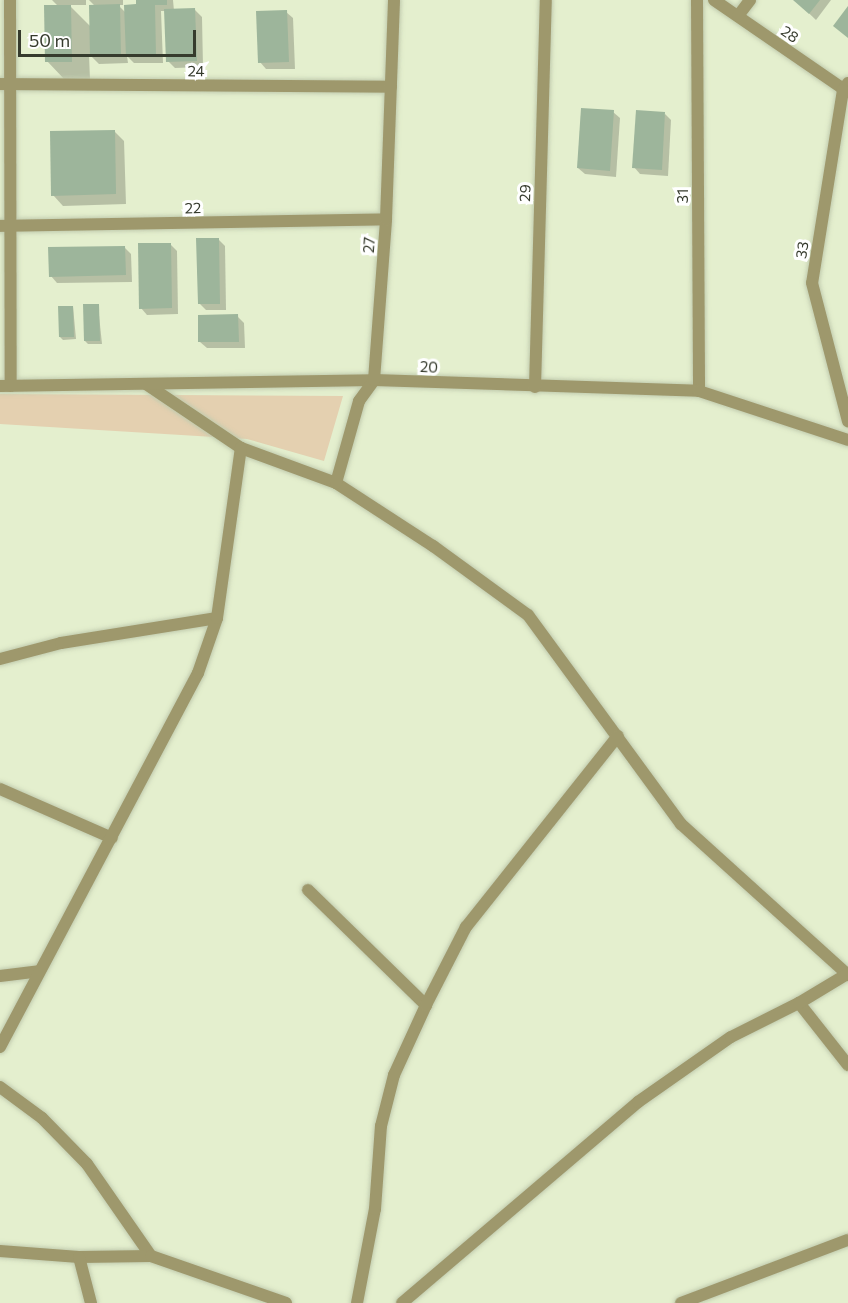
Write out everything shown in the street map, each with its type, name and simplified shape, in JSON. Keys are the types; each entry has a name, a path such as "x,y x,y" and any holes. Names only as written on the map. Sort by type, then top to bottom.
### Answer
{"street":[{"path":"5,386 5,84 10,0"},
{"name":"27","path":"336,483 359,401 374,380 386,219 394,0"},
{"name":"29","path":"535,387 546,0"},
{"name":"31","path":"697,0 699,391"},
{"name":"28","path":"714,0 846,88"},
{"path":"738,16 750,0"},
{"name":"24","path":"5,84 391,87"},
{"name":"33","path":"846,88 812,283 848,421"},
{"name":"22","path":"5,226 386,219"},
{"name":"20","path":"5,386 374,380 699,391 848,440"},
{"path":"146,384 241,448 336,483 433,546 528,615 681,824 847,974 799,1003 731,1036 638,1102 402,1303"},
{"path":"0,1047 198,674 217,618 241,448"},
{"path":"0,659 61,643 217,618"},
{"path":"357,1303 375,1209 381,1126 394,1075 426,1005 466,927 618,736"},
{"path":"0,789 112,838"},
{"path":"308,890 426,1005"},
{"path":"0,976 39,971"},
{"path":"799,1003 848,1065"},
{"path":"0,1087 42,1118 87,1164 151,1256"},
{"path":"681,1303 713,1299 848,1240"},
{"path":"0,1251 79,1257 151,1256 286,1303"},
{"path":"79,1257 91,1303"}],"shaded area":[{"path":"0,394 343,396 324,461 247,439 0,424"}],"building":[{"path":"136,0 167,0 167,5 155,5 156,56 126,57 124,5 136,4"},
{"path":"793,0 820,0 809,14"},
{"path":"120,4 121,57 90,57 89,5"},
{"path":"44,5 71,5 72,62 45,62"},
{"path":"848,6 848,38 833,26"},
{"path":"195,8 197,61 166,62 164,9"},
{"path":"287,10 289,62 258,63 256,11"},
{"path":"581,108 614,110 610,171 577,168"},
{"path":"636,110 665,112 662,170 632,168"},
{"path":"115,130 116,194 51,196 50,131"},
{"path":"196,238 219,238 220,304 198,304"},
{"path":"138,243 171,243 172,308 139,309"},
{"path":"125,246 126,275 49,277 48,247"},
{"path":"83,304 99,304 100,341 84,341"},
{"path":"58,306 73,306 74,337 59,337"},
{"path":"238,314 239,342 198,342 198,315"}]}
